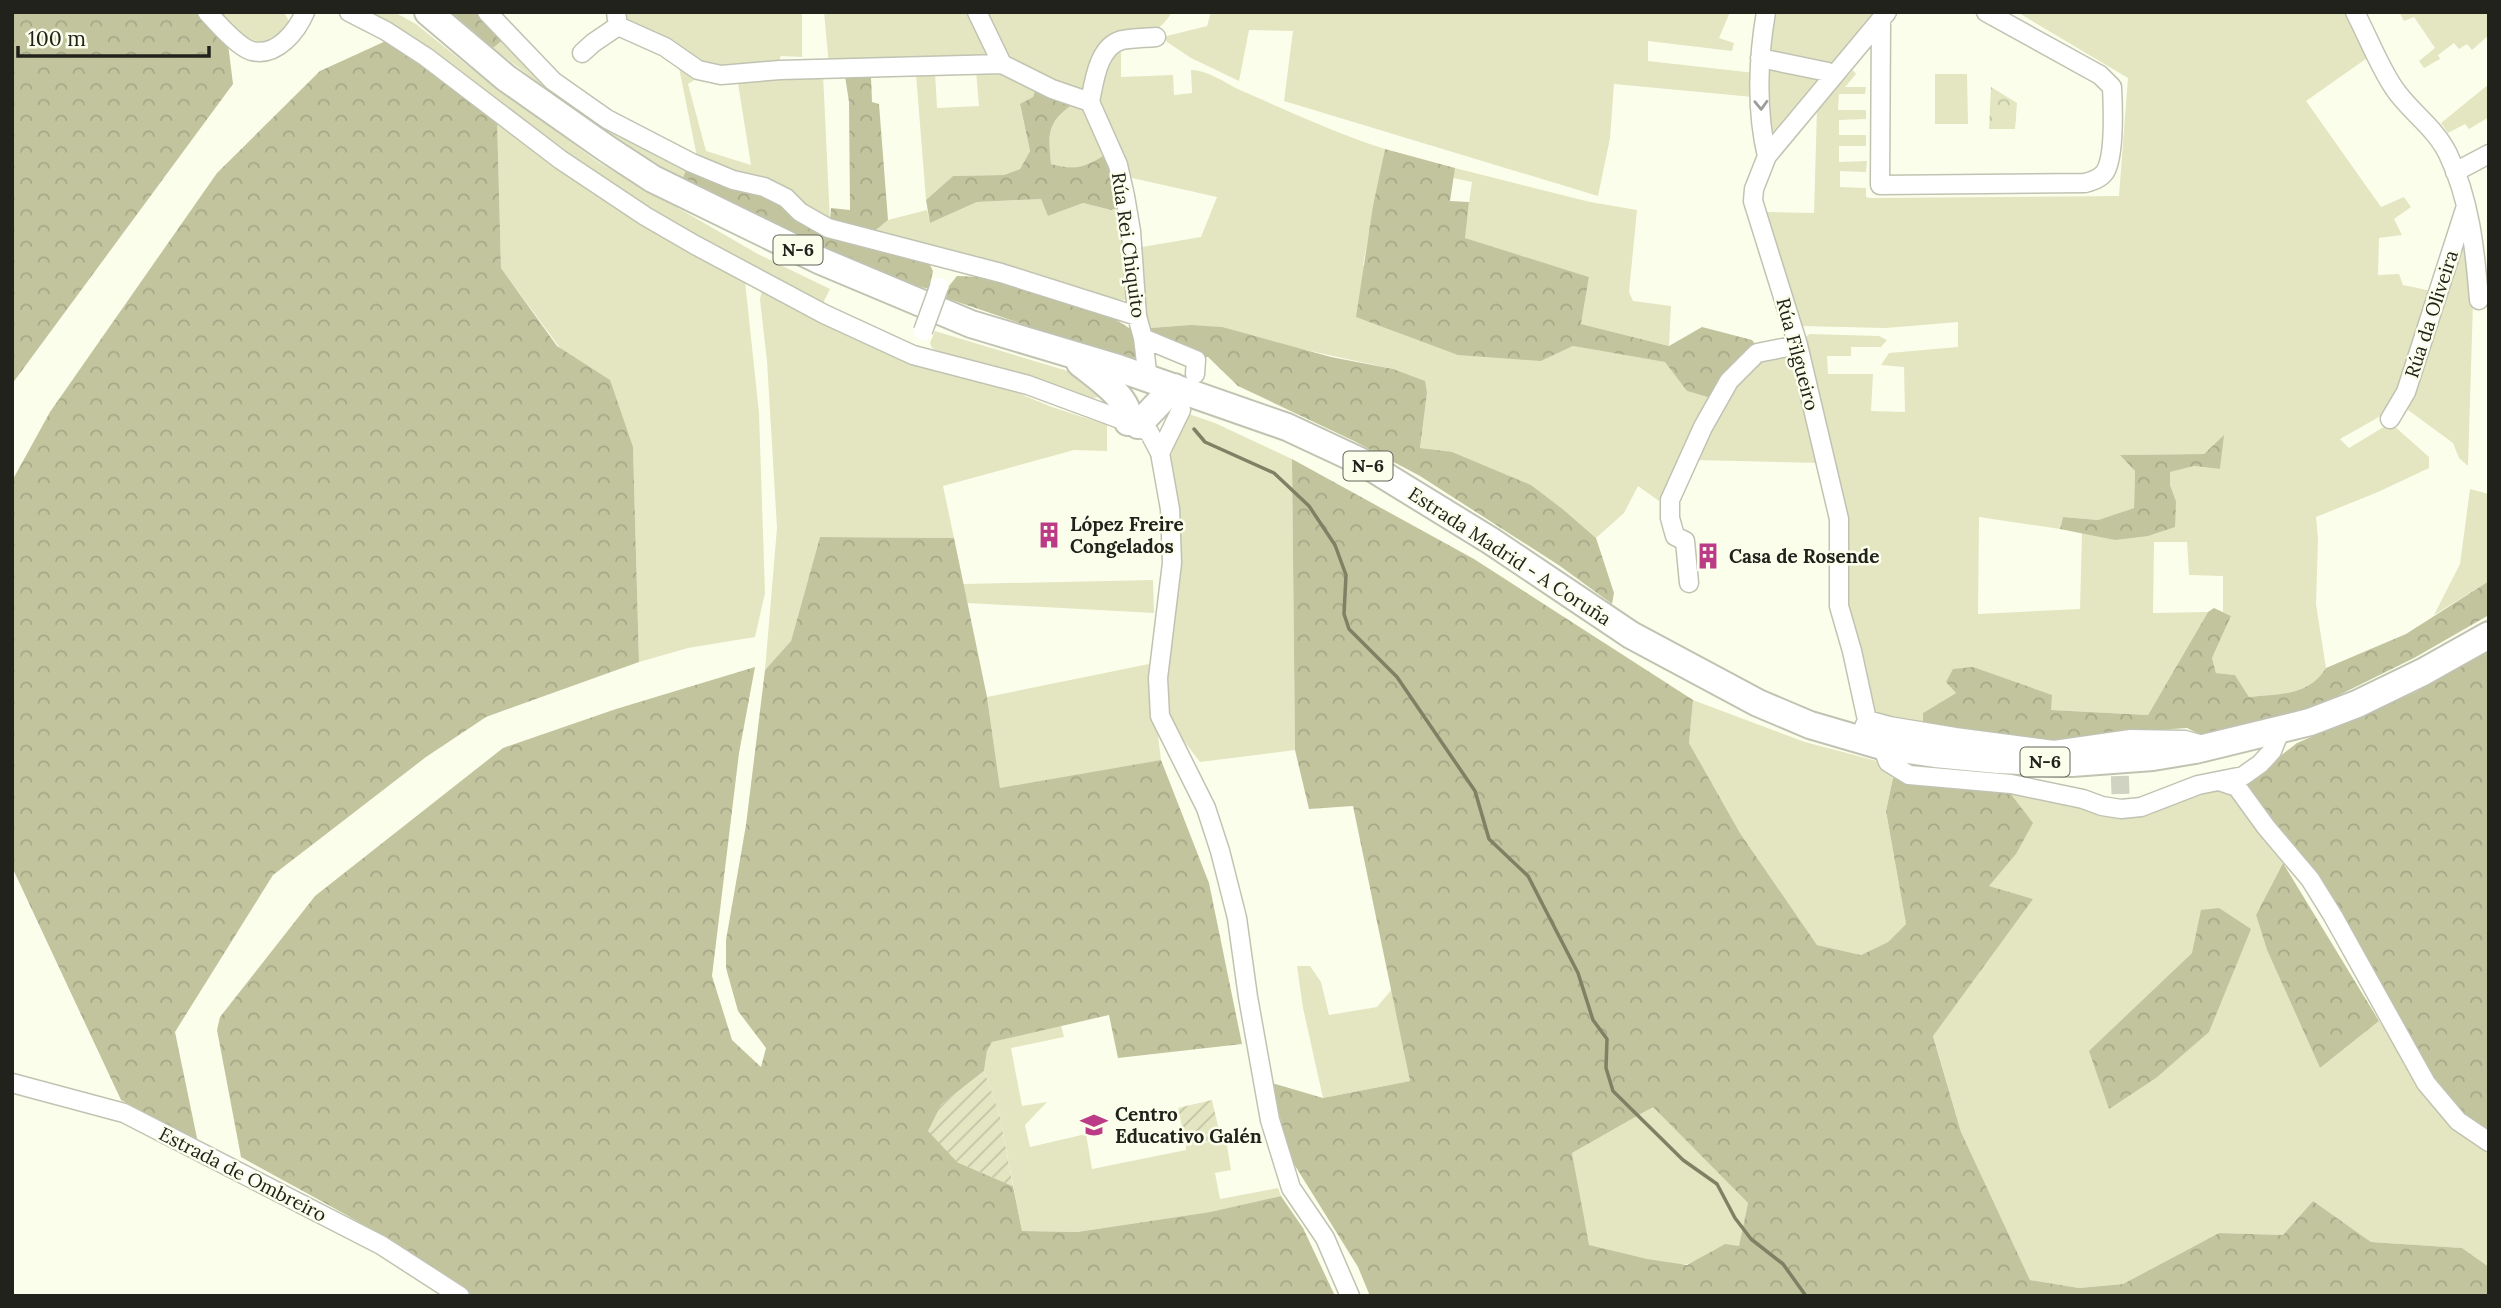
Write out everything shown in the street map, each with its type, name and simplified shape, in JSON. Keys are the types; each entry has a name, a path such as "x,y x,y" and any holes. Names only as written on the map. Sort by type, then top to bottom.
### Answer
{"highway":[{"name":"Estrada Madrid - A Coruña","path":"426,13 506,78 653,179 821,261 971,324 1183,390 1287,427 1364,463 1491,541 1651,646 1758,703 1810,725 1985,759 2072,763 2153,757 2280,731 2310,722 2357,704 2423,672 2489,635"},
{"path":"1068,353 1126,404 1133,424 1183,390"}],"street":[{"path":"207,12 227,33 251,51 266,50 283,43 298,29 305,12"},
{"path":"348,12 386,31 426,57 561,160 645,216 695,246 824,314 913,355 1028,385 1149,432 1160,453 1170,509 1172,563 1158,678 1160,716 1206,808 1222,860 1237,918 1268,1109 1291,1188 1325,1238 1350,1296"},
{"path":"487,12 554,81 607,119 692,163 733,180 764,187 786,198 800,212 828,228 1014,277 1137,316"},
{"path":"977,12 1002,64"},
{"path":"1766,12 1760,58 1762,130 1768,156"},
{"path":"1884,16 1880,185 2085,184 2098,178 2105,172 2110,157 2112,87 2100,75 1986,12"},
{"name":"Rúa da Oliveira","path":"2355,12 2394,89 2421,116 2447,151 2472,227 2479,300"},
{"name":"Rúa Filgueiro","path":"1869,735 1855,664 1839,606 1839,519 1798,345 1753,201 1754,189 1768,156 1884,16"},
{"path":"582,53 617,19 698,70 721,75 780,70 1002,64 1052,89 1090,102 1096,75 1106,51 1119,41 1156,37"},
{"path":"1760,58 1828,72 1833,76"},
{"name":"Rúa Rei Chiquito","path":"1090,102 1118,164 1131,231 1137,316 1143,338 1148,379"},
{"path":"2455,172 2489,153"},
{"name":"Rúa da Oliveira","path":"2390,419 2406,393 2466,206"},
{"path":"913,355 949,261"},
{"path":"1143,338 1196,359 1160,453"},
{"path":"1689,583 1685,541 1675,536 1670,518 1671,500 1703,427 1729,381 1746,361 1756,353 1798,345"},
{"path":"1869,735 1888,762 1909,775 2011,785 2120,809 2141,807 2170,794 2243,776 2272,751 2280,731"},
{"path":"2219,781 2237,787 2266,827 2310,879 2426,1083 2458,1121 2489,1142"},
{"name":"Estrada de Ombreiro","path":"12,1083 124,1114 380,1245 460,1296"}],"green space":[{"path":"12,12 224,12 233,84 12,384"},
{"path":"224,12 284,12 291,25 272,38 252,40 225,25"},
{"path":"365,12 394,12 416,24 598,162 758,254 830,289 823,303 715,249 624,196"},
{"path":"451,12 480,12 504,39 493,48"},
{"path":"622,12 802,12 802,57 781,56 778,63 718,70 622,21"},
{"path":"824,12 970,12 990,59 829,66"},
{"path":"982,12 1172,12 1156,30 1121,36 1084,89 1076,92 1009,63"},
{"path":"1211,12 1730,12 1719,38 1734,43 1732,51 1648,41 1648,61 1755,73 1753,97 1614,84 1610,138 1598,196 1284,101 1293,31 1249,30 1239,81 1191,58 1165,39 1167,36 1207,26"},
{"path":"1772,12 1878,12 1838,59 1827,66 1769,53"},
{"path":"2017,12 2346,12 2370,56 2306,101 2381,207 2404,197 2411,207 2394,219 2402,235 2379,238 2378,275 2399,274 2403,285 2437,292 2393,409 2340,439 2349,448 2387,425 2393,425 2429,457 2429,468 2316,517 2316,604 2326,668 2311,684 2302,689 2249,697 2235,675 2216,673 2212,658 2231,616 2223,612 2223,576 2189,575 2187,542 2154,542 2153,613 2208,612 2148,715 2051,710 1956,693 1923,713 1923,728 1874,717 1845,598 1849,520 1805,337 1810,334 1879,336 1887,340 1881,347 1851,347 1851,356 1827,356 1828,374 1873,374 1871,411 1905,412 1904,367 1881,365 1889,353 1958,347 1958,322 1886,328 1800,326 1764,212 1814,213 1817,108 1853,70 1856,74 1845,87 1866,87 1865,94 1839,94 1838,110 1866,110 1866,119 1839,120 1839,135 1866,135 1866,146 1839,146 1839,162 1867,161 1866,172 1840,171 1840,187 1866,188 1866,197 1870,198 2119,196 2128,78","holes":["2223,436 2220,469 2194,466 2169,472 2176,501 2115,540 2082,532 2080,609 1978,614 1979,517 2060,529 2063,517 2098,520 2134,508 2135,471 2121,455 2204,454"]},
{"path":"2399,12 2489,12 2489,35 2472,50 2467,44 2459,49 2454,43 2438,55 2440,59 2424,68 2419,61 2435,48 2414,17 2404,21"},
{"path":"504,39 688,165 682,180 588,121 493,48"},
{"path":"388,40 497,117 501,268 557,346 610,380 633,447 639,662 486,717 426,757 273,875 175,1032 198,1143 121,1100 12,867 12,481 50,412 217,173 320,71"},
{"path":"1121,46 1121,77 1173,75 1174,95 1192,93 1191,70 1204,72 1312,121 1385,149 1363,265 1541,361 1573,346 1666,362 1687,391 1714,399 1659,501 1638,486 1624,513 1596,538 1565,511 1452,453 1420,448 1427,393 1393,369 1190,325 1150,328 1143,306 1136,248 1201,237 1217,197 1132,178 1107,123 1098,93 1102,65"},
{"path":"678,63 699,77 688,84 706,151 751,165 737,77 823,74 830,221 755,180 697,157"},
{"path":"1771,65 1823,75 1778,134 1769,134 1764,69"},
{"path":"976,71 994,71 1036,88 1033,97 1020,105 1030,151 1020,169 1004,175 953,176 926,200 916,74 935,72 937,108 979,106"},
{"path":"1935,74 1967,74 1968,124 1935,124"},
{"path":"845,76 871,77 872,102 879,104 888,220 872,233 830,221 831,208 850,210 849,102"},
{"path":"2489,84 2489,117 2469,129 2465,124 2448,133 2441,123"},
{"path":"1991,87 2017,103 2015,129 1989,129"},
{"path":"1036,88 1074,103 1059,116 1051,129 1051,164 1081,166 1108,153 1123,206 1111,210 1083,203 1048,216 1041,199 977,202 930,223 926,200 953,176 1004,175 1020,169 1030,151 1020,104 1033,97"},
{"path":"1074,103 1090,115 1108,153 1081,166 1051,164 1051,129 1059,116"},
{"path":"497,117 592,193 745,281 759,413 765,593 755,637 688,648 639,662 633,447 501,268"},
{"path":"1385,149 1455,168 1450,201 1469,202 1465,238 1589,277 1581,324 1669,346 1702,327 1752,340 1756,345 1714,399 1687,391 1665,362 1573,346 1541,361 1458,355 1356,317 1373,206"},
{"path":"688,165 929,263 933,271 929,289 870,274 682,180"},
{"path":"1455,168 1590,202 1637,210 1629,292 1633,301 1671,306 1669,346 1581,324 1589,277 1464,238 1472,182 1453,178"},
{"path":"1041,199 1048,216 1083,203 1111,210 1123,206 1131,297 1124,300 1112,299 872,233 888,220 927,210 930,223 977,202"},
{"path":"2465,234 2473,303 2468,466 2459,458 2453,443 2408,410"},
{"path":"957,276 983,277 1110,316 1134,331 1139,343 1136,357 1126,359 946,298 949,286"},
{"path":"762,288 1052,407 1107,425 1107,451 1074,450 943,486 954,538 820,537 791,641 765,670 777,528 767,361 760,300"},
{"path":"1190,325 1222,327 1331,357 1393,369 1425,381 1427,393 1420,448 1452,452 1531,485 1565,511 1596,538 1614,593 1612,604 1560,566 1420,476 1354,441 1238,386 1208,357 1197,357 1150,338 1150,328"},
{"path":"935,331 1081,375 1110,396 1092,398 948,357 932,348 930,343"},
{"path":"1772,351 1794,356 1819,463 1695,460 1722,401 1750,363"},
{"path":"1186,413 1215,423 1292,459 1295,750 1200,762 1171,724 1164,699 1168,464"},
{"path":"2224,435 2220,469 2194,466 2170,472 2170,485 2176,501 2175,527 2148,536 2115,540 2060,529 2063,517 2098,520 2134,508 2135,471 2120,455 2204,454"},
{"path":"1292,459 1474,559 1693,700 1689,743 1740,833 1817,945 1861,955 1888,942 1906,924 1886,811 1893,778 2007,789 2033,823 2016,854 1989,886 2033,899 1933,1036 1961,1132 2030,1280 2079,1288 2123,1284 2219,1233 2283,1235 2313,1201 2371,1242 2462,1248 2489,1267 2489,1296 1370,1296 1358,1267 1289,1156 1272,1083 1323,1098 1410,1081 1353,806 1309,809 1295,750","holes":["1653,1107 1748,1203 1739,1246 1725,1244 1687,1265 1647,1259 1589,1245 1572,1153"]},
{"path":"2470,489 2489,494 2489,581 2434,615 2460,564"},
{"path":"820,537 954,538 987,697 1000,788 1161,760 1209,883 1242,1044 1118,1058 1109,1015 992,1042 987,1051 984,1071 941,1105 957,1162 1013,1186 1022,1231 1077,1232 1210,1212 1281,1196 1303,1228 1335,1296 469,1296 387,1239 241,1157 217,1030 220,1017 315,896 503,748 616,709 755,667 739,753 712,976 732,1040 761,1067 766,1048 738,1011 726,968 726,940 746,825 765,670 791,641"},
{"path":"1153,580 1154,613 967,603 963,584"},
{"path":"2489,581 2489,615 2414,658 2315,707 2205,737 2187,728 2096,734 2036,744 1923,728 1923,713 1956,693 1946,682 1953,669 1973,667 2052,695 2051,710 2148,715 2208,612 2214,608 2231,616 2212,658 2216,673 2235,675 2249,697 2292,692 2311,684 2326,668 2406,634"},
{"path":"2489,650 2489,1132 2458,1111 2431,1077 2354,941 2245,783 2297,743 2414,693"},
{"path":"1149,664 1161,760 1000,789 987,697"},
{"path":"1693,700 1805,742 1877,761 1893,778 1886,811 1906,924 1888,942 1861,955 1817,945 1740,833 1689,743"},
{"path":"2207,788 2226,789 2283,863 2256,915 2267,950 2320,1068 2379,1021 2435,1105 2489,1148 2489,1267 2462,1248 2371,1242 2313,1201 2283,1235 2219,1233 2123,1284 2079,1288 2030,1280 1961,1132 1933,1035 2032,899 1988,886 2016,854 2007,789 2106,811","holes":["2192,953 2109,1109 2090,1051"]},
{"path":"2283,863 2379,1021 2320,1068 2267,950 2256,915"},
{"path":"2219,908 2251,929 2209,1032 2156,1078 2109,1109 2089,1051 2192,953 2201,910"},
{"path":"1297,966 1310,966 1321,982 1329,1015 1377,1007 1393,988 1410,1081 1323,1098 1303,1008"},
{"path":"1061,1025 1064,1037 1011,1048 1022,1106 1047,1102 1025,1125 1030,1147 1086,1134 1092,1169 1226,1139 1231,1170 1215,1173 1220,1199 1278,1188 1281,1196 1210,1212 1077,1232 1022,1231 999,1112 984,1071 987,1051 992,1042"},
{"path":"984,1071 999,1112 1013,1186 957,1162 928,1131 941,1105"},
{"path":"1212,1100 1221,1139 1186,1146 1178,1108"},
{"path":"1653,1107 1748,1203 1739,1247 1721,1247 1692,1263 1675,1264 1588,1245 1572,1153"}],"waterway":[{"path":"1194,429 1205,442 1274,473 1309,506 1335,545 1346,575 1344,614 1349,629 1397,677 1475,791 1489,839 1528,876 1578,973 1593,1020 1607,1039 1606,1068 1613,1091 1683,1160 1717,1184 1735,1218 1751,1239 1783,1264 1806,1296"}],"tunnel":[{"path":"2119,749 2121,809"}],"place":[{"name":"López Freire Congelados","path":"1049,535"},
{"name":"Casa de Rosende","path":"1708,556"},
{"name":"Centro Educativo Galén","path":"1094,1125"}]}
